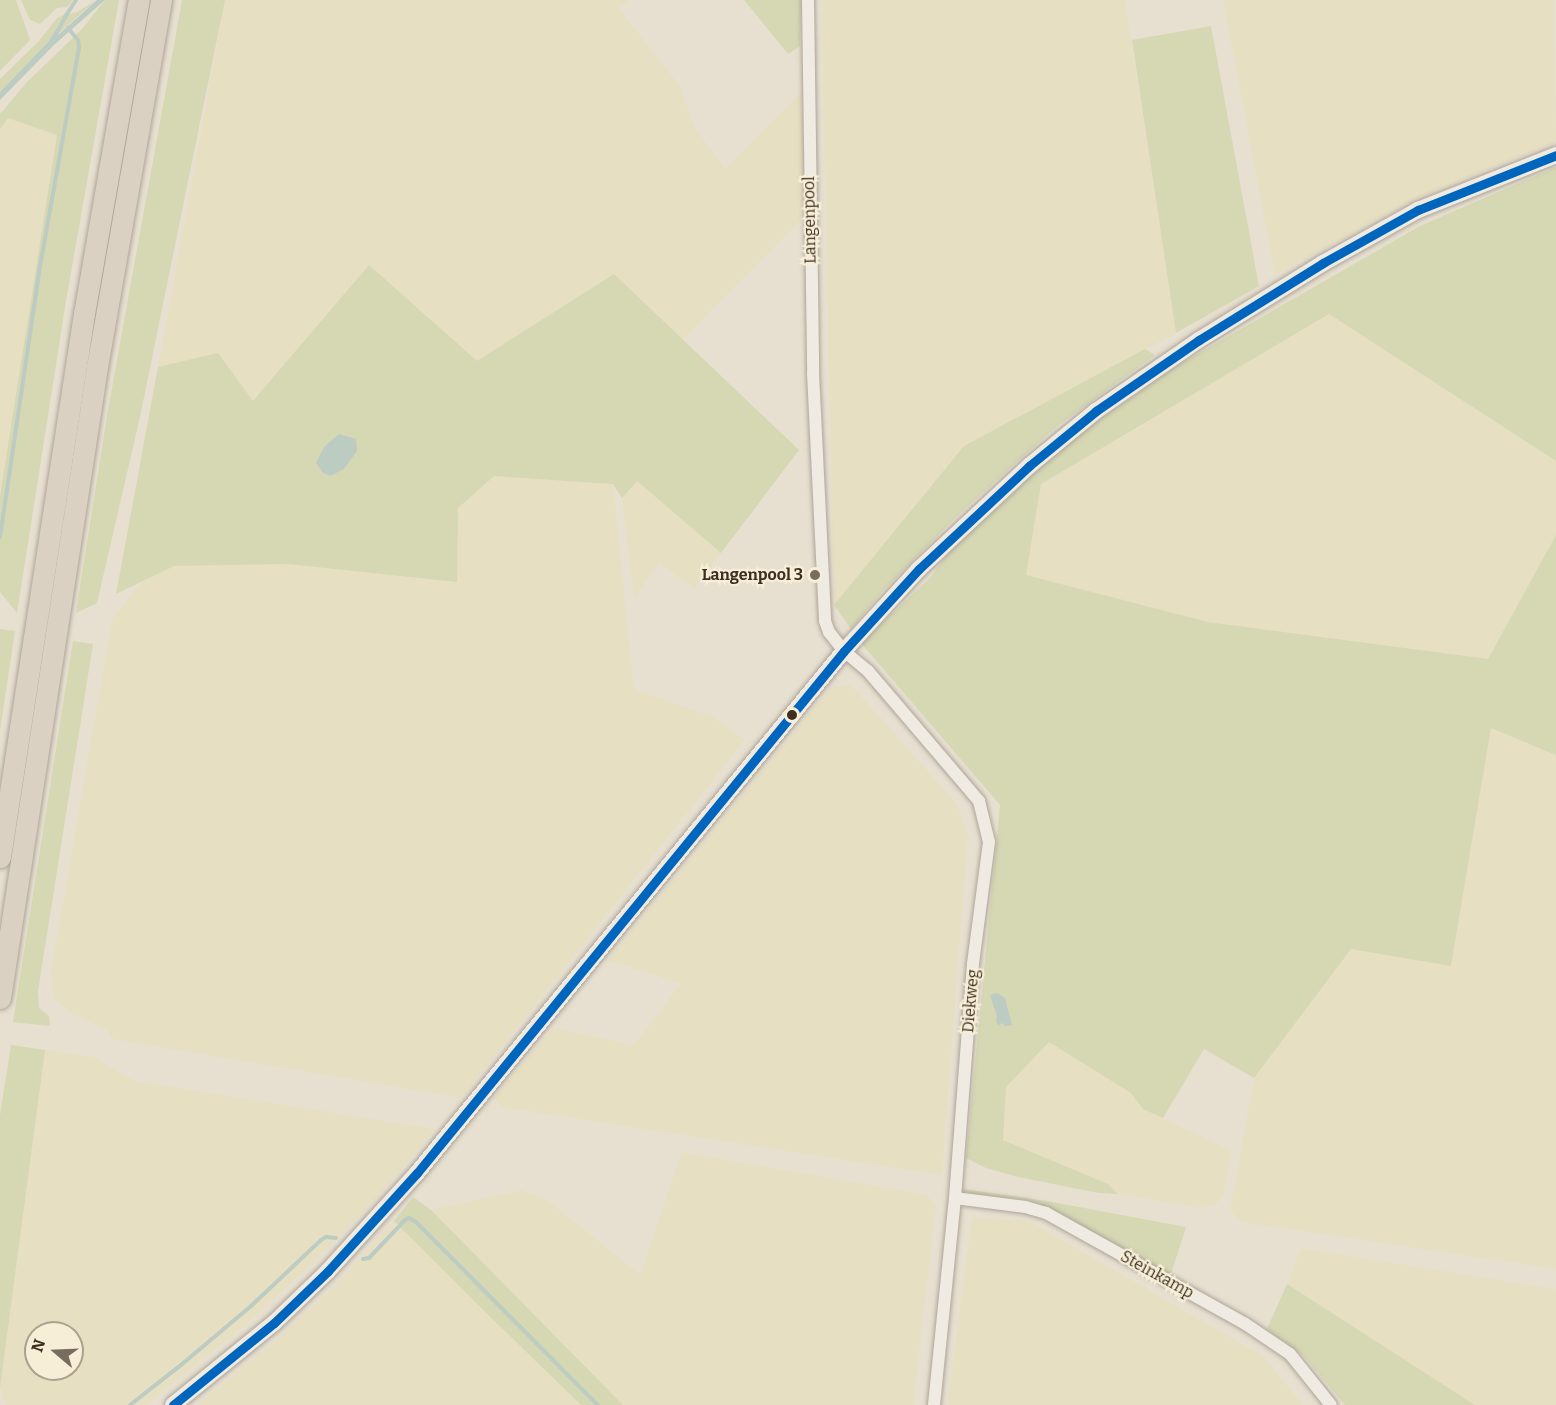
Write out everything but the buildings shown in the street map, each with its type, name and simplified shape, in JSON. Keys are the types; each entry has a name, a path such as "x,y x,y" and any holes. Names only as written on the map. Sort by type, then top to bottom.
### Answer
{"highway":[{"path":"0,857 84,314 139,0"},
{"path":"0,998 97,367 161,0"}],"main road":[{"path":"173,1405 208,1379 282,1315 328,1271 417,1173 844,651 890,598 963,526 1029,466 1105,404 1199,340 1371,237 1418,210 1556,154"}],"street":[{"name":"Langenpool","path":"808,0 813,349 823,608 829,632 844,651"},
{"name":"Diekweg","path":"844,651 868,671 964,782 978,801 989,842 974,964 955,1198 934,1405"},
{"name":"Steinkamp","path":"955,1198 1025,1207 1046,1213 1252,1329 1290,1354 1331,1405"}],"shaded area":[{"path":"97,0 105,0 54,45 0,100 0,92 49,41 65,14 69,14 58,35"},
{"path":"225,0 629,0 619,9 680,86 694,126 725,169 802,91 805,216 682,340 614,274 477,361 369,265 253,401 158,367"},
{"path":"821,0 1125,0 1176,333 964,446 834,605"},
{"path":"1223,0 1554,0 1556,142 1418,198 1275,275"},
{"path":"8,118 57,134 0,496 0,129"},
{"path":"1329,314 1556,461 1556,535 1488,659 1208,622 1026,575 1041,484"},
{"path":"339,434 356,439 357,451 344,469 330,476 323,473 316,463 324,447"},
{"path":"494,476 613,484 634,689 713,717 745,740 461,1098 112,1039 107,1030 74,1015 54,1000 51,972 112,619 143,581 174,566 288,564 457,582 458,508"},
{"path":"637,481 721,553 694,588 659,563 634,599 622,498"},
{"path":"851,685 957,804 968,834 942,1175 502,1107 494,1097 553,1028 634,1045 681,984 608,960 830,688"},
{"path":"1491,728 1556,755 1556,1269 1241,1222 1230,1210 1254,1078 1351,949 1451,966"},
{"path":"997,993 1005,998 1012,1025 1005,1026 1003,1023 999,1025 996,1022 997,1016 990,995"},
{"path":"1049,1042 1131,1093 1143,1109 1232,1151 1223,1197 1214,1205 1200,1208 1118,1194 1108,1184 1003,1140 1006,1087"},
{"path":"45,1050 94,1057 135,1081 435,1129 377,1197 313,1263 248,1323 146,1405 6,1405 0,1388"},
{"path":"682,1152 927,1195 936,1206 913,1405 623,1405 431,1210 522,1190 547,1200 640,1274"},
{"path":"972,1217 1029,1221 1263,1356 1303,1405 947,1405"},
{"path":"394,1221 581,1405 197,1405 279,1338 339,1282"},
{"path":"1301,1248 1556,1289 1556,1405 1475,1405 1287,1284"}],"green space":[{"path":"0,0 16,0 30,40 0,71"},
{"path":"21,0 73,0 67,7 57,8 40,24 30,20"},
{"path":"97,0 79,15 57,35 69,14"},
{"path":"105,0 119,0 66,301 17,613 0,592 0,496 57,135 8,118 0,129 0,114 26,83 82,29"},
{"path":"182,0 225,0 140,417 97,603 76,613 108,410"},
{"path":"744,0 801,0 800,46 788,54"},
{"path":"65,14 49,41 0,92 0,79 39,41 57,18"},
{"path":"1211,26 1259,286 1176,333 1132,40"},
{"path":"1556,167 1556,461 1329,314 1041,484 1026,575 1208,622 1488,659 1556,535 1556,755 1491,728 1451,966 1351,949 1254,1078 1204,1049 1163,1118 1143,1109 1131,1093 1049,1042 1006,1087 1003,1140 1108,1184 1118,1194 1099,1193 1018,1177 986,1168 966,1158 1000,805 861,643 931,577 956,542 1011,493 1078,435 1175,367 1420,226"},
{"path":"369,265 477,361 614,274 799,450 721,553 637,481 622,498 613,484 494,476 458,508 457,582 288,564 174,566 116,594 158,367 218,353 253,401"},
{"path":"1145,349 1155,355 1060,424 1011,467 954,519 881,593 851,629 834,605 964,446"},
{"path":"0,629 15,631 0,731"},
{"path":"73,641 93,644 38,991 39,1008 49,1016 50,1026 13,1022"},
{"path":"11,1045 45,1050 0,1388 0,1115"},
{"path":"963,1189 1047,1201 1186,1227 1170,1277 1051,1209 1028,1200 963,1193"},
{"path":"413,1197 431,1210 623,1405 581,1405 475,1302 394,1221"},
{"path":"1287,1284 1475,1405 1345,1405 1304,1356 1267,1329"}],"waterway":[{"path":"65,17 76,0"},
{"path":"0,537 39,272 79,48 78,40 68,28"},
{"path":"363,1259 369,1258 405,1220 409,1218 416,1222 598,1405"},
{"path":"130,1405 251,1306 321,1240 326,1237 336,1238"}],"transit line":[{"path":"173,1405 274,1323 328,1271 417,1173 844,651 919,569 1029,466 1096,411 1199,340 1323,263 1418,210 1556,155"}],"place":[{"name":"Langenpool 3","path":"815,575"}]}
